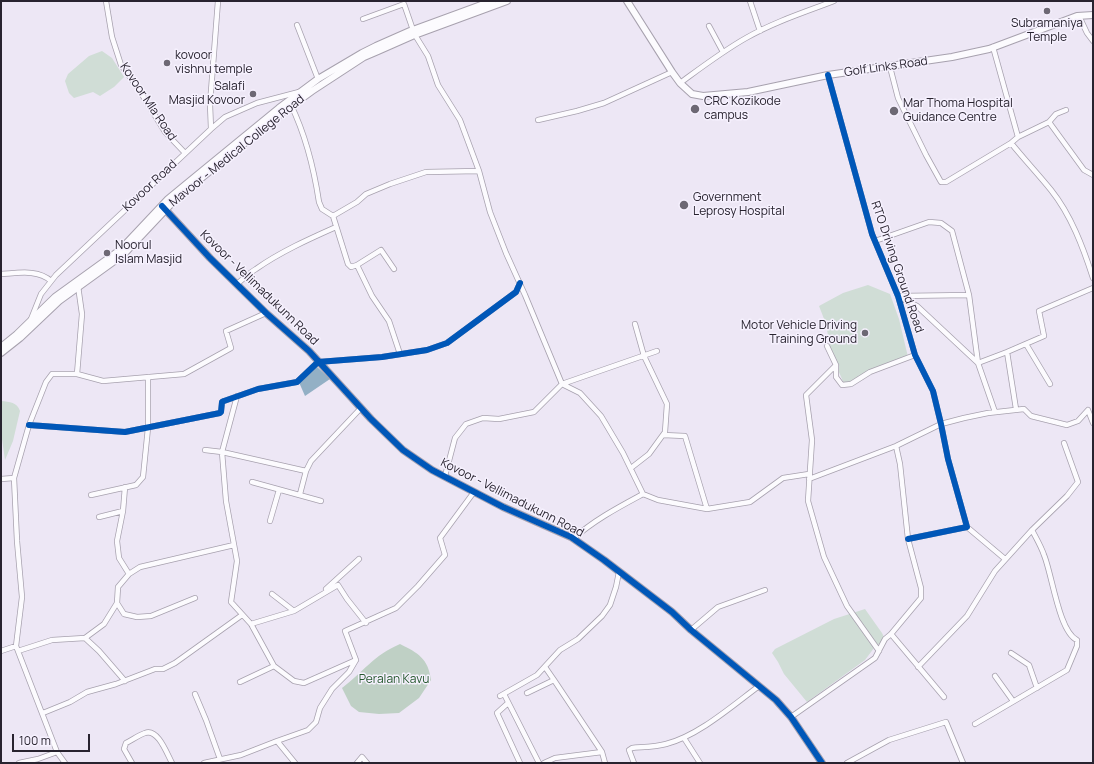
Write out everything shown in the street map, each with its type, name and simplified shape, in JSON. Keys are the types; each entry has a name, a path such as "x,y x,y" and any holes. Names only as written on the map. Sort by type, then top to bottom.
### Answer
{"main road":[{"path":"164,208 184,184 279,108 302,91 310,89 318,79 362,53 492,1"},
{"name":"Mavoor - Medical College Road","path":"1,354 30,325 59,301 124,254 145,227 164,208 310,89 364,58 414,33 507,1"},
{"name":"Golf Links Road","path":"627,1 680,83 692,94 703,96 748,92 828,75 952,57 993,47 1079,16 1093,15"},
{"path":"1,347 30,325 55,297 120,250 145,227"}],"street":[{"name":"Kovoor Mla Road","path":"106,1 112,37 121,65 138,88 165,132 186,153"},
{"path":"211,129 211,97 218,1"},
{"path":"750,1 760,31"},
{"path":"680,83 723,52 747,37 796,14 834,1"},
{"path":"363,19 404,4 414,33 428,56 438,85 460,120 479,171 496,229 562,384 580,393 601,416 631,468 643,494 658,500 707,509 750,502 784,478 809,477 896,446 941,424 995,412 1024,409 1031,416 1067,425 1078,421 1088,410 1093,423"},
{"path":"1079,16 1093,42"},
{"path":"297,25 318,79"},
{"path":"709,26 723,52"},
{"path":"993,47 1018,137"},
{"path":"890,67 898,98 941,182 946,182 1011,143 1018,137 1049,122 1056,114 1066,110"},
{"path":"538,120 604,103 672,72"},
{"name":"RTO Driving Ground Road","path":"828,75 875,241 898,296 915,355 933,391 950,465 967,527"},
{"name":"Kovoor Road","path":"30,325 41,294 56,275 211,129 225,117 257,103 302,91"},
{"path":"292,105 307,145 319,202 322,208 333,216 348,264 351,267 357,266 381,250 394,269"},
{"path":"1049,122 1084,170 1093,175"},
{"path":"1011,143 1052,191 1072,224 1085,254 1093,278"},
{"path":"333,216 357,202 366,194 426,172 479,171"},
{"name":"Kovoor - Vellimadukunn Road","path":"164,208 210,258 266,313 309,351 361,408 403,450 432,470 503,508 573,539 619,572 672,612 691,630 776,700 791,717 822,763"},
{"path":"875,241 929,222 941,223 952,231 969,296 978,363 995,412"},
{"path":"237,284 272,259 336,227"},
{"path":"357,266 372,296 389,321 400,354"},
{"path":"1,274 32,272 46,276 51,282"},
{"path":"29,425 125,432 220,413 222,402 258,389 297,382 318,362 382,357 427,350 447,343 516,292 520,283"},
{"path":"77,374 82,314 78,286"},
{"path":"978,363 1044,336 1039,311 1093,288"},
{"path":"898,296 969,296"},
{"path":"898,296 917,306 978,363"},
{"path":"65,763 57,752 16,646 22,597 17,541 14,478 29,425 46,382 52,374 77,374 103,381 184,374 231,348 226,331 266,313"},
{"path":"631,468 649,454 665,432 667,404 644,356 636,324"},
{"path":"1026,344 1050,384"},
{"path":"827,346 836,365 836,377 842,385 851,384 870,372 915,355"},
{"path":"445,476 455,438 466,424 483,418 499,419 534,412 562,384 657,351"},
{"path":"1007,352 1016,409"},
{"path":"836,365 806,395 812,440 808,501 824,557 847,606 879,651"},
{"path":"91,495 136,485 143,477 148,428 148,377"},
{"path":"237,396 222,452 226,501 237,561 231,602 251,624 274,666 294,680 304,683 356,660"},
{"path":"300,494 306,472 311,461 361,408"},
{"path":"663,435 685,436 707,509"},
{"path":"918,667 967,616 995,571 1005,559 1067,496 1078,482 1064,443"},
{"path":"791,717 875,658 885,639 892,634 920,598 921,588 908,539 900,464 896,446"},
{"path":"205,450 222,452 306,472"},
{"path":"1,479 14,478"},
{"path":"252,482 321,500"},
{"path":"125,487 123,511 117,541 119,558 129,574"},
{"path":"270,521 279,490"},
{"path":"356,660 345,631 366,623 396,608 438,564 445,555 440,538 474,492"},
{"path":"573,539 586,527 618,507 643,494"},
{"path":"99,517 123,511"},
{"path":"908,539 967,527 1005,559"},
{"path":"976,724 1067,670 1077,646 1077,640 1073,639 1064,626 1044,555 1032,530"},
{"path":"18,651 52,640 85,638 104,624 117,603 118,587 129,574 140,567 234,545"},
{"path":"322,593 359,559"},
{"path":"539,763 502,694 537,675 560,650 578,639 602,616 610,605 619,572"},
{"path":"251,624 294,611 322,593 338,585 366,623"},
{"path":"691,630 718,607 765,590"},
{"path":"272,594 294,611"},
{"path":"117,603 124,614 137,617 151,616 196,598"},
{"path":"42,712 70,702 87,692 125,681 155,669 163,669 175,663 242,615"},
{"path":"892,634 944,697"},
{"path":"85,638 99,651 125,681"},
{"path":"1,651 16,646"},
{"path":"1011,653 1029,665 1036,688"},
{"path":"204,763 241,755 299,732 308,730 316,722 320,708 332,689 349,672 356,660"},
{"path":"240,682 274,666"},
{"path":"545,666 602,752 605,763"},
{"path":"994,676 1013,702"},
{"path":"527,693 554,680"},
{"path":"634,763 629,750 632,748 665,744 684,738 721,714 759,686"},
{"path":"195,694 220,760"},
{"path":"508,703 497,713 520,763"},
{"path":"847,763 888,740 946,722 963,763"},
{"path":"132,763 124,749 126,743 146,732 153,732 157,736 172,763"},
{"path":"684,738 700,763"},
{"path":"277,741 295,763"},
{"path":"20,763 38,759 57,752"},
{"path":"544,763 555,758 602,752"},
{"path":"357,763 362,757 367,763"}],"shaded area":[{"path":"102,51 112,58 124,77 114,87 100,96 93,92 74,98 69,93 65,81 68,74 89,56"},
{"name":"Motor Vehicle Driving Training Ground","path":"868,285 890,294 899,319 908,357 844,384 831,353 826,324 819,306 843,293"},
{"path":"1,401 15,404 20,411 13,441 5,460 1,432"},
{"path":"865,609 885,639 874,648 865,660 807,702 784,674 772,653 775,649 834,619"}],"green space":[{"name":"Peralan Kavu","path":"400,644 412,650 425,661 431,680 419,698 399,713 379,714 359,712 351,706 342,688 383,653"}],"water":[{"path":"314,364 330,379 305,396 298,380"}],"cycle path":[{"path":"828,75 872,234 898,296 915,355 933,391 948,459 967,527 908,539"},
{"path":"162,206 210,258 266,313 309,351 371,419 403,450 432,470 503,507 571,537 604,560 672,612 691,630 776,700 791,717 822,763"},
{"path":"29,425 125,432 220,413 222,402 258,389 297,382 318,362 382,357 427,350 447,343 516,292 520,283"}],"place":[{"name":"Subramaniya Temple","path":"1047,11"},
{"name":"kovoor vishnu temple","path":"167,63"},
{"name":"Salafi Masjid Kovoor","path":"253,94"},
{"name":"CRC Kozikode campus","path":"695,109"},
{"name":"Mar Thoma Hospital Guidance Centre","path":"894,111"},
{"name":"Government Leprosy Hospital","path":"684,205"},
{"name":"Noorul Islam Masjid","path":"107,253"},
{"name":"Motor Vehicle Driving Training Ground","path":"865,333"}]}
